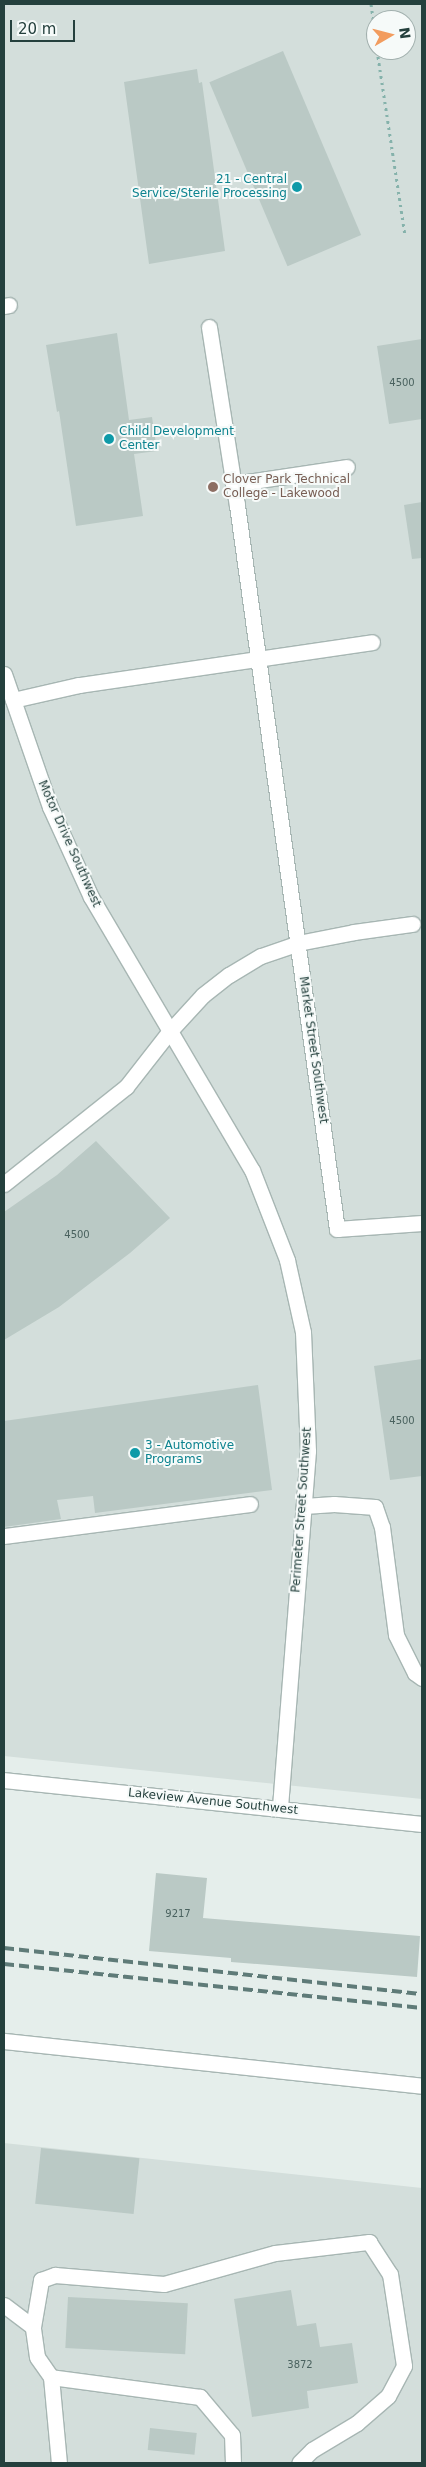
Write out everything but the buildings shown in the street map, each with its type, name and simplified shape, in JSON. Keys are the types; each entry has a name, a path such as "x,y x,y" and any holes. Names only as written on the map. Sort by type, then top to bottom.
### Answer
{"street":[{"path":"209,327 298,943"},
{"path":"233,484 347,467"},
{"path":"13,700 79,685 372,642"},
{"name":"Motor Drive Southwest","path":"4,674 50,807 91,897 169,1032"},
{"path":"4,1184 126,1087 169,1032 203,995 229,975 260,956 298,943 354,932 412,924"},
{"name":"Market Street Southwest","path":"298,943 336,1229 422,1223"},
{"name":"Perimeter Street Southwest","path":"169,1032 205,1088 252,1170 287,1260 303,1332 308,1451 280,1809"},
{"path":"4,1536 250,1504"},
{"path":"304,1506 334,1504 375,1507 382,1527 396,1635 415,1673 422,1678"},
{"name":"Lakeview Avenue Southwest","path":"4,1780 422,1824"},
{"path":"4,2041 422,2086"},
{"path":"59,2463 51,2377 37,2357 33,2327 41,2280 55,2275 164,2284 275,2253 369,2242 390,2274 404,2366 388,2396 357,2423 312,2450 299,2463"},
{"path":"4,2306 33,2327"},
{"path":"51,2377 200,2397 232,2435 233,2463"}],"path":[{"path":"379,60 405,235"}],"shaded area":[{"name":"Clover Park Technical College - Lakewood","path":"4,4 422,4 422,1799 4,1756"},
{"path":"4,2143 422,2188 422,2463 4,2463"}],"railway":[{"path":"4,1948 422,1994"},
{"path":"4,1964 422,2008"}],"place":[{"name":"21 - Central Service/Sterile Processing","path":"297,187"},
{"name":"Child Development Center","path":"109,439"},
{"name":"Clover Park Technical College - Lakewood","path":"213,487"},
{"name":"3 - Automotive Programs","path":"135,1453"}]}
